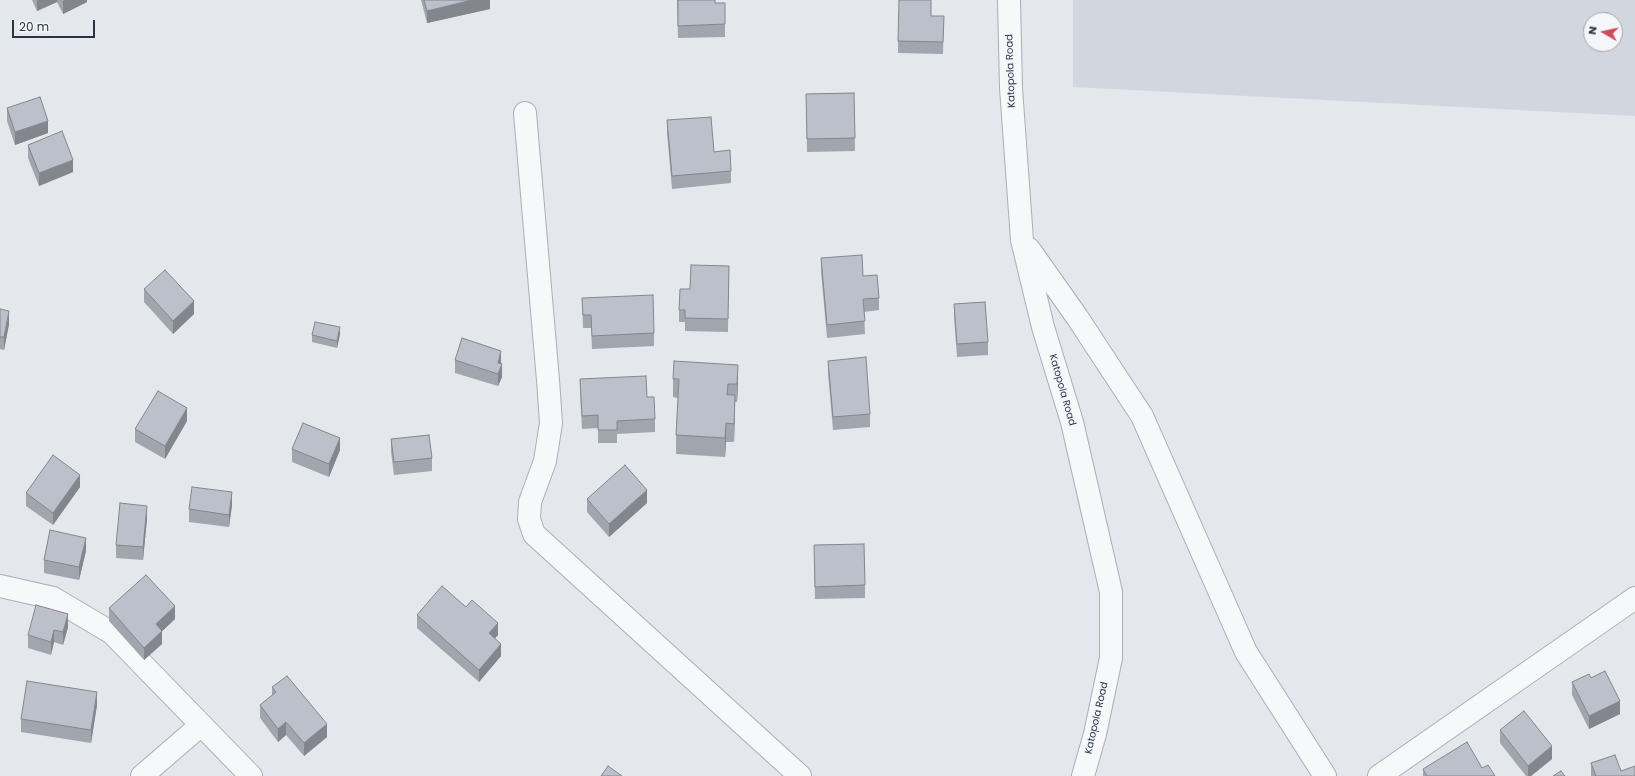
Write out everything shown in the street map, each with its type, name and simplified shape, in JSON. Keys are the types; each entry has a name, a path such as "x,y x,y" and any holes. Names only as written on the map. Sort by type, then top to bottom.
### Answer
{"street":[{"name":"Katopola Road","path":"1009,0 1011,88 1022,240 1043,327 1072,422 1111,592 1111,658 1095,734 1083,776"},
{"path":"525,114 551,422 545,461 530,502 529,519 534,534 800,776"},
{"path":"1022,240 1077,317 1142,416 1246,652 1325,776"},
{"path":"0,586 53,598 112,633 251,776"},
{"path":"1379,776 1635,598"},
{"path":"142,776 201,725"}],"shaded area":[{"path":"1073,0 1635,0 1635,116 1073,87"}],"building":[{"path":"424,0 472,0 427,11"},
{"path":"678,0 715,0 715,3 725,3 725,24 678,26"},
{"path":"899,0 931,0 931,16 944,16 943,42 898,41"},
{"path":"854,93 855,138 807,139 806,94"},
{"path":"40,97 48,121 15,132 7,108"},
{"path":"711,117 714,152 730,150 731,171 672,176 667,120"},
{"path":"62,131 73,160 39,173 28,145"},
{"path":"862,255 863,276 877,275 879,298 863,299 865,321 827,325 821,258"},
{"path":"691,265 729,266 728,319 685,318 685,310 679,310 680,289 690,289"},
{"path":"165,270 194,301 173,321 144,289"},
{"path":"653,295 654,333 592,336 591,315 583,315 582,298"},
{"path":"985,302 988,342 957,344 954,304"},
{"path":"0,309 9,311 4,337 0,337"},
{"path":"315,322 340,327 337,341 312,335"},
{"path":"462,338 501,351 498,363 502,364 498,374 455,360"},
{"path":"866,357 870,414 833,417 828,361"},
{"path":"674,361 738,365 737,384 728,384 727,395 735,395 734,424 726,423 725,438 676,435 679,379 673,379"},
{"path":"646,376 647,397 654,397 655,419 617,421 617,430 598,430 598,415 582,416 580,379"},
{"path":"158,391 187,408 165,446 135,429"},
{"path":"303,423 340,438 329,464 292,449"},
{"path":"429,435 432,458 394,462 391,439"},
{"path":"53,455 80,475 53,513 26,493"},
{"path":"625,465 647,490 609,524 587,499"},
{"path":"192,487 232,492 229,515 189,509"},
{"path":"120,503 147,506 143,547 116,545"},
{"path":"50,530 86,538 79,567 44,560"},
{"path":"864,544 865,585 815,587 814,545"},
{"path":"146,575 175,606 156,624 162,631 144,648 109,608"},
{"path":"442,586 466,607 472,600 498,623 489,633 501,644 479,670 417,615"},
{"path":"36,605 68,614 63,632 54,630 51,642 28,635"},
{"path":"1605,671 1620,701 1589,716 1572,682 1589,674 1591,678"},
{"path":"287,676 327,724 304,743 286,722 278,729 260,705 276,692 272,687"},
{"path":"27,681 97,692 91,730 21,719"},
{"path":"1524,711 1552,746 1528,766 1500,730"},
{"path":"1467,742 1482,768 1488,765 1495,776 1427,776 1423,769"},
{"path":"1615,755 1621,771 1635,766 1635,776 1596,776 1591,763"},
{"path":"608,766 622,776 601,776"},
{"path":"1561,771 1565,776 1553,776"}]}
